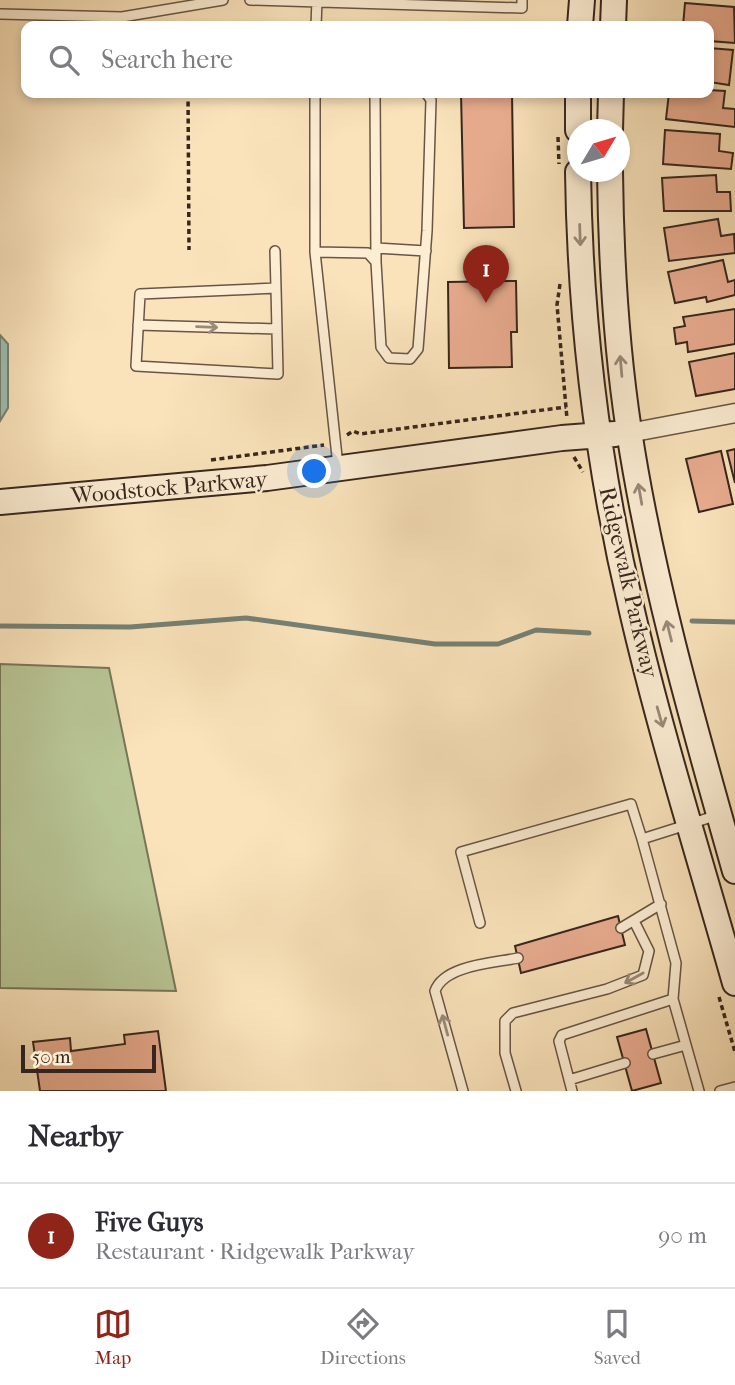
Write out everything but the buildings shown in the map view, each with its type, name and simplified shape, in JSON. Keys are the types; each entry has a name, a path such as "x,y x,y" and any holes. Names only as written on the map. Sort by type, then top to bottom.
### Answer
{"main road":[{"path":"580,21 582,0"},
{"path":"612,21 614,0"},
{"path":"578,98 578,119"},
{"path":"610,119 611,98"},
{"name":"Ridgewalk Parkway","path":"578,182 584,299 599,436 632,611 735,983"},
{"name":"Ridgewalk Parkway","path":"610,182 616,311 629,433 666,620 735,871"},
{"name":"Woodstock Parkway","path":"0,502 267,478 629,433"}],"street":[{"path":"629,433 735,413"}],"lane":[{"path":"0,14 122,17 218,0"},
{"path":"250,0 453,3 522,8 522,0"},
{"path":"316,21 317,1"},
{"path":"315,98 316,252 338,468"},
{"path":"375,98 376,262 381,347 389,358 411,359 418,349 426,251 430,98"},
{"path":"376,248 426,251"},
{"path":"275,251 276,288 278,374 136,366 140,294 276,288"},
{"path":"316,252 368,253 376,262"},
{"path":"138,325 277,329"},
{"path":"481,923 461,852 631,804 676,962 673,999 699,1091"},
{"path":"642,839 719,815"},
{"path":"621,928 661,904"},
{"path":"516,1091 505,1053 505,1021 513,1013 607,989 643,975 649,951 634,921"},
{"path":"463,1091 435,991 438,984 451,974 518,958"},
{"path":"572,1091 559,1041 562,1035 673,999"},
{"path":"653,1055 686,1045"},
{"path":"569,1080 625,1063"},
{"path":"720,1091 735,1087"}],"path":[{"path":"188,98 189,250"},
{"path":"200,461 319,447 353,430 360,434 566,407"}],"green space":[{"path":"0,664 109,668 176,991 0,988"}],"shaded area":[{"path":"0,335 8,344 8,408 0,421"}],"waterway":[{"path":"0,626 130,627 246,618 435,644 498,644 536,630 589,633"},
{"path":"692,621 735,622"}],"place":[{"name":"Five Guys","path":"486,303"}]}
